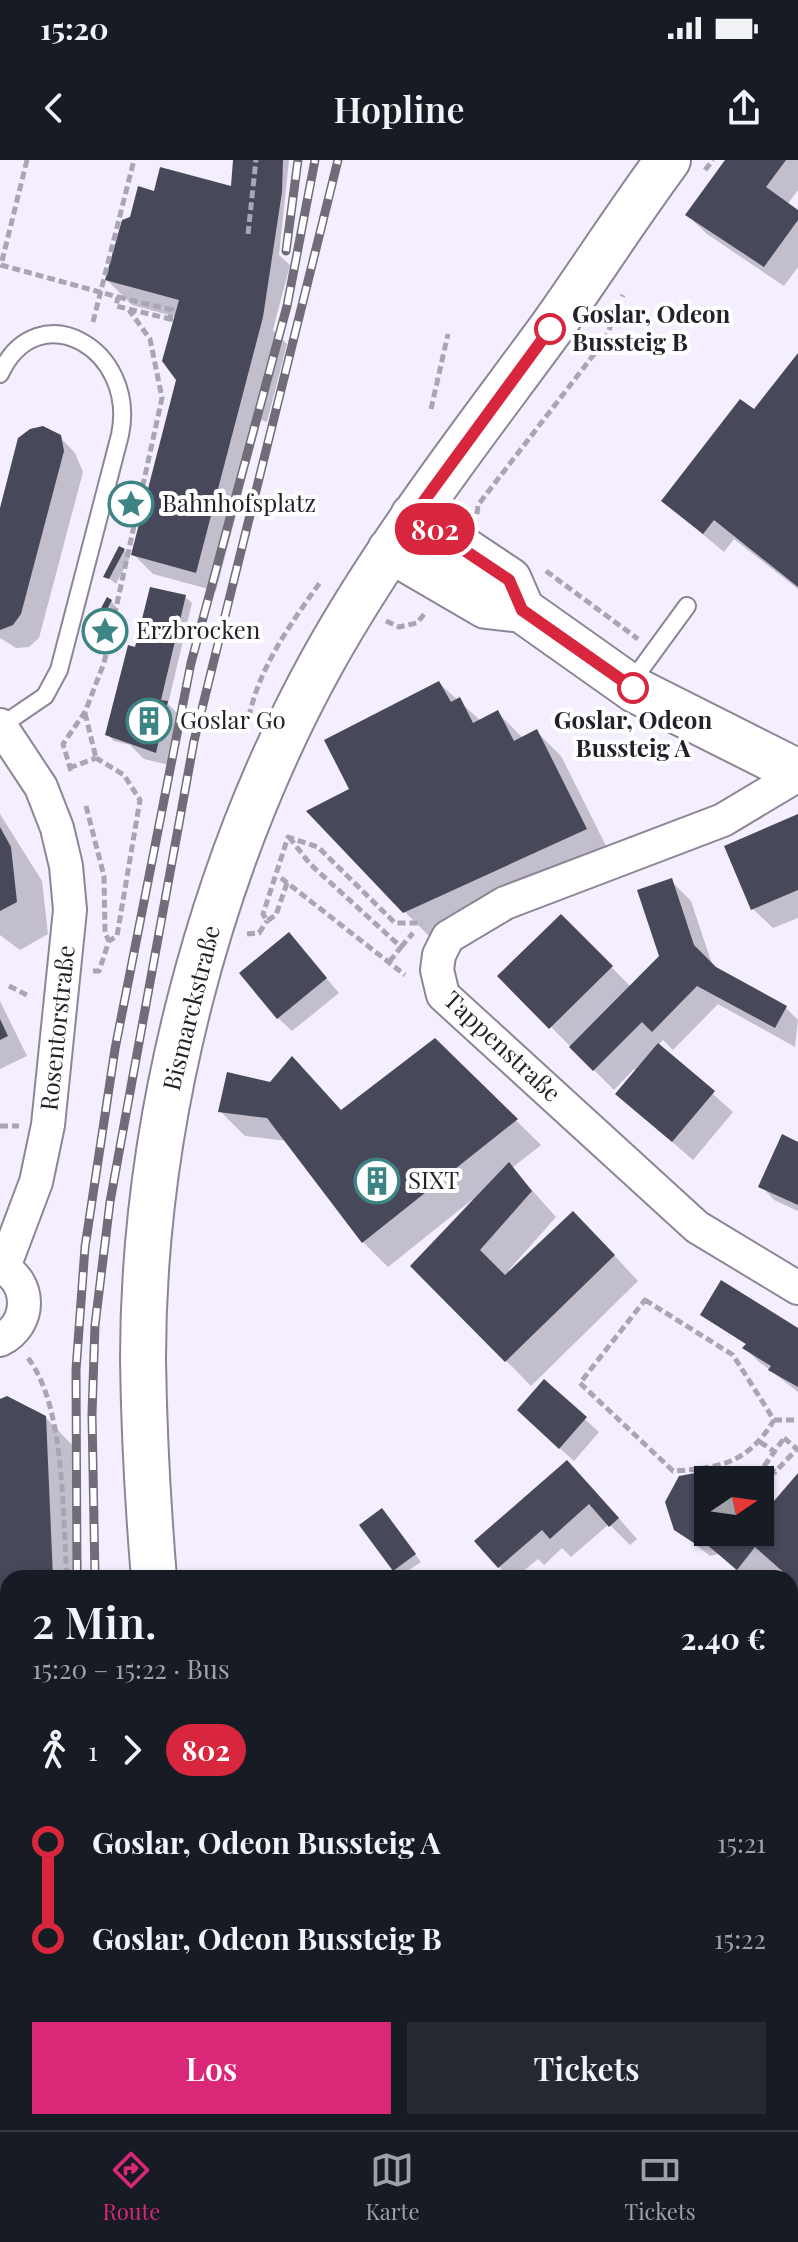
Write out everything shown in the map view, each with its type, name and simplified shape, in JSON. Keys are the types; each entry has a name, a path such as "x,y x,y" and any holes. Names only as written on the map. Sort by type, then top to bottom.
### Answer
{"street":[{"name":"Bismarckstraße","path":"154,1570 143,1357 150,1239 164,1128 196,982 217,910 278,753 321,663 402,533 669,168"},
{"path":"402,533 445,583 486,606 522,610 629,685 798,773"},
{"path":"402,533 509,580 522,610"},
{"name":"Rosentorstraße","path":"0,725 41,787 66,866 70,910 66,971 45,1140 36,1182 2,1267 19,1281 25,1300 22,1319 5,1337"},
{"path":"448,937 505,903 723,820 798,773"},
{"name":"Tappenstraße","path":"448,937 439,955 437,970 443,995 697,1227 798,1288"},
{"name":"Bismarckstraße","path":"150,1505 162,1570"}],"lane":[{"path":"0,374 10,354 25,343 40,336 57,335 88,344 103,356 115,374 123,399 120,435 59,670 45,696 0,725"},
{"path":"629,685 687,606"}],"path":[{"path":"27,160 0,266 172,310 172,319 116,306 118,297"},
{"path":"101,292 134,160"},
{"path":"248,234 256,160"},
{"path":"669,168 713,160"},
{"path":"477,517 478,505 605,340 628,282"},
{"path":"74,778 63,744 85,712 104,663 162,398 150,339 129,310"},
{"path":"431,409 448,334"},
{"path":"247,726 253,701 287,629 321,581"},
{"path":"375,615 399,627 417,623 445,583"},
{"path":"85,712 96,758 124,775 140,800 117,936 109,941 99,971"},
{"path":"69,768 96,758"},
{"path":"267,921 263,914 288,837 318,847 395,923 421,922 448,937"},
{"path":"281,878 390,961 401,947 310,864"},
{"path":"259,933 267,921 276,915 287,883"},
{"path":"9,986 27,995"},
{"path":"645,1300 733,1355 774,1420 760,1442 718,1468 673,1471 580,1383 645,1300"},
{"path":"5,1337 38,1372 55,1434 66,1570"},
{"path":"774,1420 798,1420"},
{"path":"784,1438 797,1449 775,1472 765,1465 775,1452 784,1438"},
{"path":"760,1442 775,1452"}],"building":[{"path":"233,160 283,160 282,192 263,317 196,573 131,555 176,380 162,361 179,300 105,280 122,220 130,217 138,186 154,191 160,167 231,186"},
{"path":"725,160 786,160 766,187 798,210 798,220 764,267 685,215"},
{"path":"798,353 798,587 714,520 703,534 661,501 740,399 754,409"},
{"path":"43,426 61,435 64,451 21,614 13,625 0,630 0,508 18,438 30,429"},
{"path":"119,546 125,549 109,579 103,577"},
{"path":"150,587 186,595 161,700 168,701 156,753 105,735 128,645 135,647"},
{"path":"107,597 112,600 96,630 91,627"},
{"path":"439,681 451,702 460,697 473,723 498,710 514,741 537,729 587,829 403,913 306,811 349,789 324,740"},
{"path":"798,814 798,890 751,910 724,846"},
{"path":"0,827 11,847 17,902 0,911"},
{"path":"672,878 694,945 716,967 787,1006 775,1028 697,986 652,1032 642,1022 593,1071 569,1047 659,956 637,890"},
{"path":"561,914 613,966 549,1029 497,976"},
{"path":"289,932 327,978 277,1019 239,973"},
{"path":"0,1019 8,1036 0,1040"},
{"name":"SIXT","path":"435,1038 518,1119 362,1243 267,1118 218,1112 227,1072 270,1082 292,1056 341,1110"},
{"path":"658,1043 715,1091 672,1142 615,1094"},
{"path":"782,1134 798,1142 798,1205 758,1187"},
{"path":"509,1162 532,1191 480,1250 505,1275 573,1211 615,1255 505,1362 410,1266"},
{"path":"721,1280 798,1328 798,1387 768,1370 771,1366 742,1348 746,1344 700,1315"},
{"path":"544,1379 587,1417 559,1449 517,1410"},
{"path":"7,1396 46,1416 53,1570 0,1570 0,1399"},
{"path":"567,1460 619,1518 609,1527 589,1504 550,1539 542,1530 498,1568 474,1541"},
{"path":"694,1473 694,1543 674,1530 665,1502 679,1476"},
{"path":"798,1473 798,1570 781,1570 755,1547 737,1570 709,1546 774,1546 774,1501"},
{"path":"382,1508 416,1554 392,1570 359,1525"}],"railway":[{"path":"286,251 298,160"},
{"path":"77,1570 76,1370 85,1247 115,1049 191,663 287,306 315,160"},
{"path":"95,1570 92,1414 95,1325 110,1202 194,741 338,160"}],"bus line":[{"name":"802","path":"550,329 413,516 470,551 509,580 522,610 633,688"}],"place":[{"name":"Goslar, Odeon Bussteig B","path":"550,329"},
{"name":"Bahnhofsplatz","path":"131,504"},
{"name":"Erzbrocken","path":"105,631"},
{"name":"Goslar, Odeon Bussteig A","path":"633,688"},
{"name":"Goslar Go","path":"149,721"},
{"name":"SIXT","path":"377,1181"}]}
